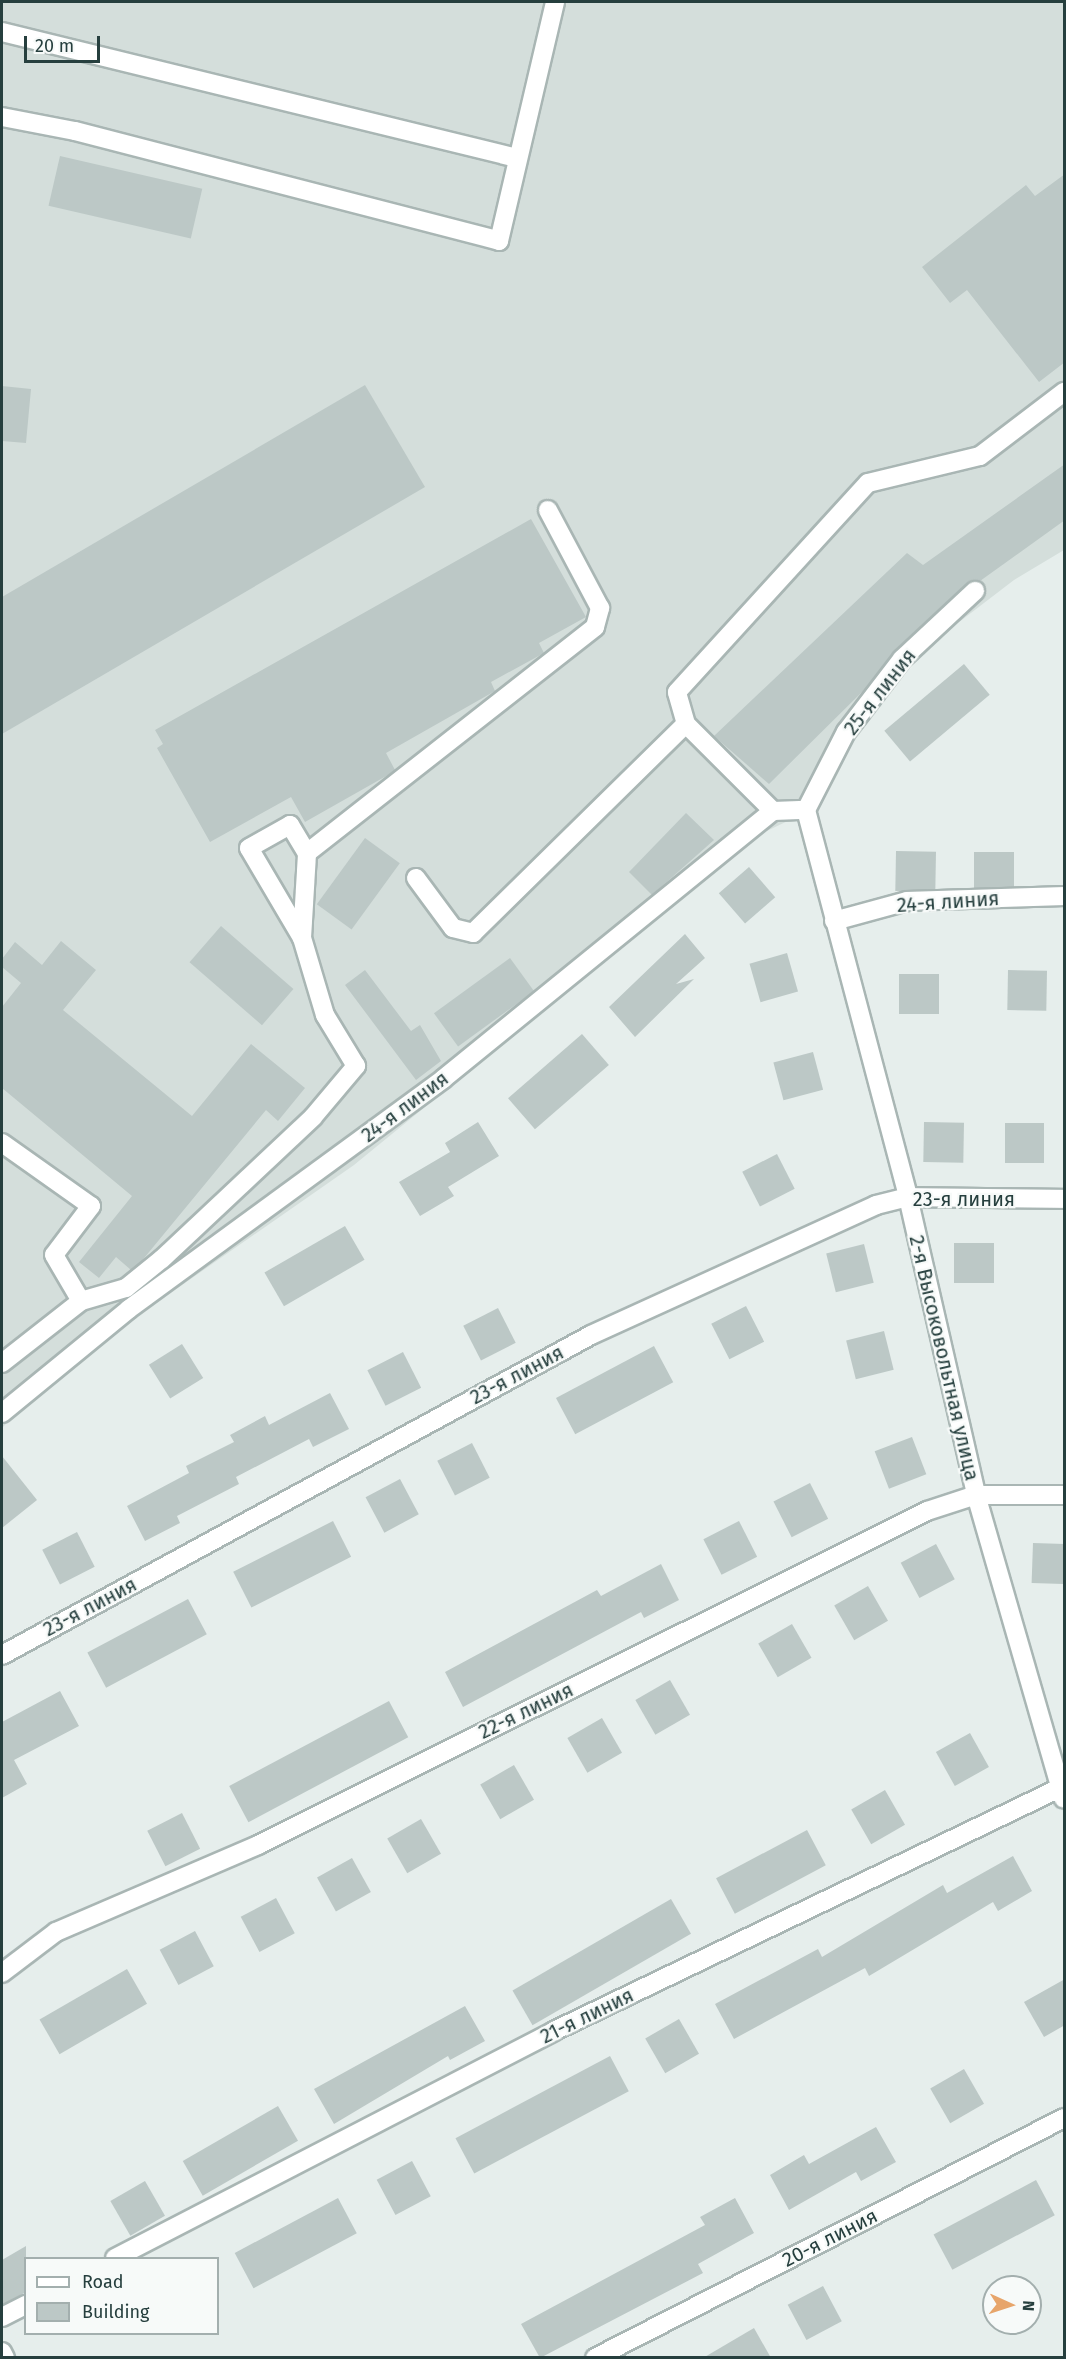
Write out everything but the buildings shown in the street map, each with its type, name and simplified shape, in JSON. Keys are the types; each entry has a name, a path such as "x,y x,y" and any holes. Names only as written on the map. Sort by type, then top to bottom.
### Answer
{"street":[{"path":"2,117 75,131 499,241 555,2"},
{"path":"2,32 518,158"},
{"path":"806,810 773,811 686,724 677,692 868,483 980,456 1065,392"},
{"path":"307,853 595,627 600,608 548,510"},
{"name":"25-я линия","path":"806,810 846,732 895,668 975,591"},
{"path":"416,878 453,928 473,933 686,724"},
{"name":"2-я Высоковольтная улица","path":"806,810 908,1197 976,1495 1063,1790"},
{"name":"24-я линия","path":"2,1413 129,1309 443,1079 773,811"},
{"path":"2,1363 81,1301 126,1288 162,1258 313,1117 356,1066 325,1015 302,938 249,848 290,825 307,853 302,938"},
{"name":"24-я линия","path":"834,921 907,901 1065,897"},
{"path":"2,1143 91,1206 54,1255 81,1301"},
{"name":"23-я линия","path":"2,1655 591,1335 876,1205 908,1197 1065,1199"},
{"name":"22-я линия","path":"2,1974 56,1932 258,1845 927,1511 976,1495 1065,1495"},
{"name":"21-я линия","path":"119,2257 554,2031 1063,1790"},
{"name":"20-я линия","path":"595,2358 1065,2118"},
{"path":"2,2317 24,2306"},
{"path":"2,2352 5,2358"}],"shaded area":[{"path":"2,2 1064,2 1064,550 1014,580 903,665 792,819 705,860 584,977 354,1165 53,1375 2,1428"}]}
